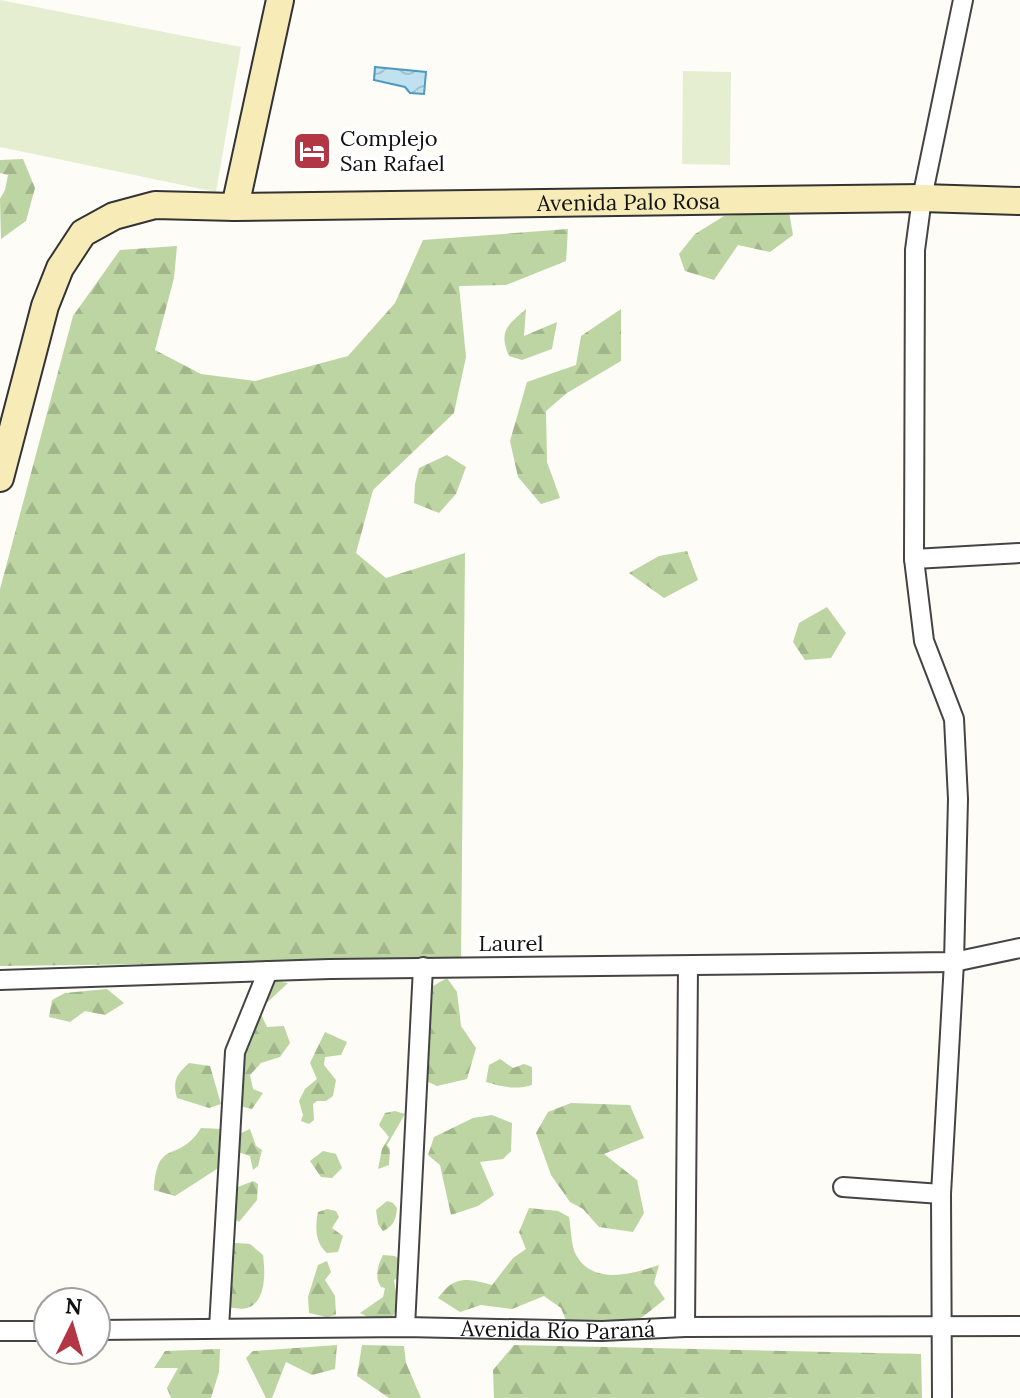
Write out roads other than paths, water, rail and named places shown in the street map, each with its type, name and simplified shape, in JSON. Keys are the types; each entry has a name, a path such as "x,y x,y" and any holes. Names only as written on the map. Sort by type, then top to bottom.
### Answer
{"main road":[{"path":"0,478 45,306 60,268 83,233 114,216 155,205 235,207 280,0"},
{"name":"Avenida Palo Rosa","path":"235,207 922,198 1020,201"}],"street":[{"path":"942,1398 941,1194 954,962 958,799 954,719 924,641 914,559 915,250 922,198 963,0"},
{"path":"914,559 1020,553"},
{"name":"Laurel","path":"0,980 423,967 688,967 954,962 1020,948"},
{"path":"405,1327 423,967"},
{"path":"685,1327 688,967"},
{"path":"219,1328 235,1052 268,971"},
{"path":"843,1187 941,1194"},
{"name":"Avenida Río Paraná","path":"112,1330 405,1327 602,1331 685,1327 1020,1326"},
{"path":"0,1331 32,1331"}],"water":[{"path":"375,67 426,72 424,94 410,93 405,87 374,80"}],"place":[{"name":"Complejo San Rafael","path":"312,151"}]}
